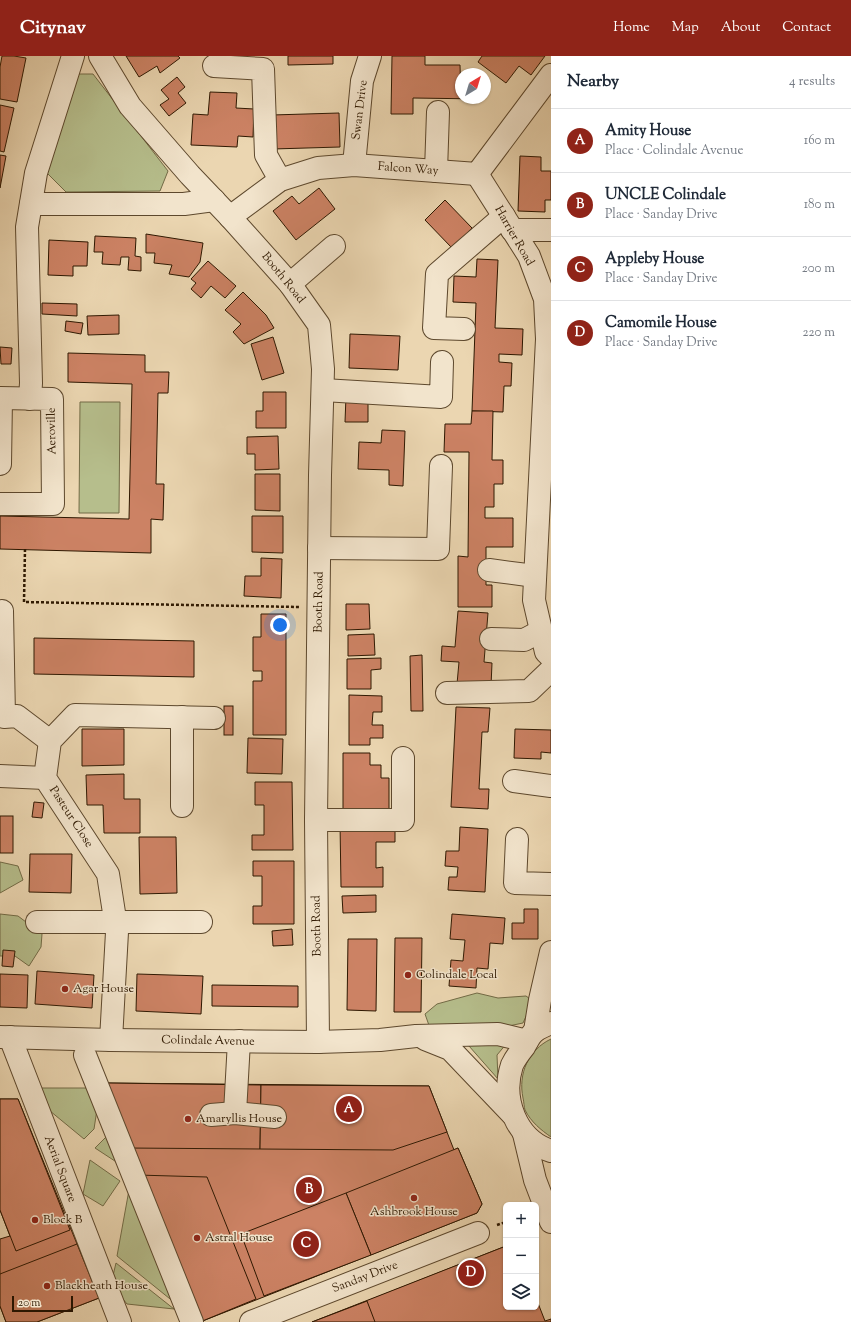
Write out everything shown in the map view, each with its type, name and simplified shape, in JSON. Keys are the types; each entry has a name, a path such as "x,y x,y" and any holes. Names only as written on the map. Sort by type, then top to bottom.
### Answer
{"street":[{"path":"30,399 31,383 27,227 36,173 73,56"},
{"name":"Booth Road","path":"100,56 130,106 190,175 290,284 319,325 324,369 320,475 316,820 318,1042"},
{"name":"Swan Drive","path":"354,166 362,81 370,56"},
{"path":"214,66 262,69 266,155 280,180"},
{"path":"477,174 551,75"},
{"path":"436,171 438,112"},
{"name":"Falcon Way","path":"230,217 280,180 318,168 354,166 477,174"},
{"name":"Harrier Road","path":"477,174 529,256 545,299 549,339 545,497 535,576 543,605 541,631 546,652 551,657"},
{"path":"31,204 184,204 214,200"},
{"path":"464,329 434,328 437,274 508,223 551,230"},
{"path":"290,284 334,246"},
{"path":"323,390 441,397 442,362"},
{"name":"Aeroville","path":"0,464 1,398 52,399 53,504 0,504"},
{"path":"320,548 438,549 441,466"},
{"path":"489,570 535,576"},
{"path":"2,612 4,717 17,716 50,741 75,716 214,718"},
{"path":"492,639 524,640 541,631"},
{"path":"447,693 530,691 551,670"},
{"path":"182,717 182,806"},
{"name":"Pasteur Close","path":"50,741 45,778 108,874 117,932 111,1040"},
{"path":"316,820 403,820 403,758"},
{"path":"0,776 45,778"},
{"path":"514,781 551,786"},
{"path":"517,839 515,883 551,884"},
{"path":"37,922 201,922"},
{"path":"551,954 540,1000 538,1032 513,1064 508,1092 512,1114 524,1134 534,1180 551,1222"},
{"name":"Colindale Avenue","path":"5,1037 111,1040 318,1042 380,1040 416,1036 538,1032"},
{"name":"Colindale Avenue","path":"416,1036 450,1049 512,1114"},
{"name":"Aerial Square","path":"5,1037 120,1322"},
{"path":"235,1113 239,1041"},
{"path":"84,1055 192,1322"},
{"path":"211,1115 235,1113 275,1117"},
{"path":"524,1134 542,1148 551,1151"},
{"name":"Sanday Drive","path":"251,1322 478,1233"}],"path":[{"path":"25,549 24,602 319,607"}],"green space":[{"path":"74,74 93,74 168,171 160,191 66,192 47,173"},
{"path":"80,402 120,402 119,513 79,513"},
{"path":"0,862 18,866 23,880 0,893"},
{"path":"0,914 18,916 42,934 41,947 29,966 15,956 0,956"},
{"path":"477,993 498,998 526,996 533,1001 523,1023 499,1028 431,1031 425,1014 437,1004"},
{"path":"512,1037 497,1055 498,1079 469,1046 458,1039"},
{"path":"551,1039 551,1137 536,1125 527,1114 522,1089 522,1080 526,1064 531,1056 536,1049"},
{"path":"36,1088 92,1088 98,1103 94,1129 84,1139 44,1106"},
{"path":"110,1133 124,1167 95,1148"},
{"path":"90,1160 120,1181 103,1206 83,1194"},
{"path":"129,1190 180,1307 117,1256"},
{"path":"116,1263 174,1309 127,1304 111,1284"}],"building":[{"path":"2,56 26,58 17,102 0,99 0,67"},
{"path":"126,56 178,56 180,58 160,73 157,66 139,77"},
{"path":"288,56 333,56 333,64 288,65"},
{"path":"392,56 425,56 425,65 460,65 460,68 455,68 455,99 413,98 413,114 391,114"},
{"path":"482,56 545,56 531,75 519,66 506,83 491,72 491,68 486,68 478,62"},
{"path":"177,77 185,87 178,93 186,103 169,116 160,105 169,99 161,90"},
{"path":"210,92 237,93 236,108 254,109 253,137 238,136 237,147 191,145 193,114 208,115"},
{"path":"0,105 14,108 4,152 0,151"},
{"path":"339,113 340,147 273,149 272,115"},
{"path":"0,155 6,156 0,188"},
{"path":"520,156 541,157 541,171 551,171 551,200 545,200 545,212 518,211"},
{"path":"319,188 335,209 296,240 273,211 292,196 299,204"},
{"path":"445,200 472,228 452,248 425,220"},
{"path":"146,234 203,243 200,262 189,277 169,274 172,265 154,263 155,253 146,253"},
{"path":"95,236 136,238 135,256 141,257 141,271 128,270 129,257 121,257 120,265 102,264 103,252 94,252"},
{"path":"49,240 88,242 87,266 73,266 73,276 48,275"},
{"path":"477,259 498,260 495,328 523,329 522,355 499,354 499,362 512,363 511,386 504,386 503,412 472,411 476,303 453,302 454,276 476,277"},
{"path":"208,261 236,286 225,298 211,286 201,298 191,289 196,283 191,279"},
{"path":"243,292 266,315 274,328 244,344 233,332 241,324 225,310"},
{"path":"42,303 77,304 77,316 42,314"},
{"path":"119,315 119,334 88,335 87,316"},
{"path":"66,321 83,323 81,334 65,331"},
{"path":"350,334 400,336 398,370 349,368"},
{"path":"273,337 284,373 262,380 251,344"},
{"path":"0,347 12,348 11,364 1,364"},
{"path":"68,353 145,355 145,372 169,372 168,393 158,393 156,484 164,484 163,520 151,519 151,553 0,549 0,516 129,519 132,384 68,382"},
{"path":"263,392 286,392 286,428 256,428 256,411 263,411"},
{"path":"346,396 368,396 368,422 345,422"},
{"path":"472,411 493,411 492,460 503,460 503,484 494,484 494,507 485,507 485,518 513,518 513,547 486,547 486,585 492,585 492,607 458,607 458,556 468,557 469,452 444,452 445,424 471,424"},
{"path":"382,430 405,431 403,486 389,485 389,470 358,469 359,442 381,443"},
{"path":"278,436 279,469 255,470 255,454 247,454 247,437"},
{"path":"255,474 280,474 280,511 255,510"},
{"path":"252,516 283,516 283,553 252,552"},
{"path":"261,558 282,559 281,598 244,596 245,576 261,576"},
{"path":"346,604 369,604 370,629 346,630"},
{"path":"458,611 488,613 484,662 492,663 491,686 457,684 459,662 441,661 442,646 455,647"},
{"path":"261,614 286,614 286,735 253,735 253,681 262,681 262,671 253,671 253,637 261,637"},
{"path":"374,634 375,655 348,656 348,635"},
{"path":"34,638 194,641 194,677 34,674"},
{"path":"422,655 423,711 411,711 410,656"},
{"path":"381,658 381,669 371,670 371,689 347,689 347,659"},
{"path":"349,695 382,696 382,712 373,712 372,725 383,725 383,738 370,738 370,745 349,745"},
{"path":"224,706 233,706 233,735 224,735"},
{"path":"456,707 490,708 488,732 482,732 479,789 489,789 488,809 451,807"},
{"path":"82,729 124,729 124,765 82,766"},
{"path":"515,729 551,730 551,753 541,752 541,759 514,758"},
{"path":"248,738 283,739 282,774 247,773"},
{"path":"343,753 370,753 370,765 381,765 381,778 389,778 389,809 368,809 368,816 343,816"},
{"path":"124,774 124,799 140,799 140,833 104,833 103,805 87,805 86,775"},
{"path":"255,782 292,782 293,850 252,850 252,835 264,835 264,805 255,805"},
{"path":"34,802 44,803 42,818 32,817"},
{"path":"0,816 13,816 13,853 0,853"},
{"path":"395,822 395,842 376,842 376,868 383,867 383,887 341,887 340,823"},
{"path":"460,827 488,829 485,892 448,890 449,877 457,877 458,867 445,866 446,851 459,851"},
{"path":"139,837 176,837 177,893 140,894"},
{"path":"30,854 72,854 71,893 29,892"},
{"path":"253,861 294,861 294,924 253,924 253,906 262,906 262,876 253,876"},
{"path":"376,895 376,912 343,913 342,896"},
{"path":"524,909 538,909 538,939 512,939 512,923 524,923"},
{"path":"452,914 505,918 503,944 490,943 488,969 477,968 476,988 449,986 451,960 463,961 465,940 450,939"},
{"path":"292,929 293,945 273,946 272,931"},
{"name":"Colindale Local","path":"395,938 422,938 421,1012 394,1012"},
{"path":"348,939 377,939 376,1011 347,1010"},
{"path":"3,950 15,951 13,967 2,966"},
{"name":"Agar House","path":"37,971 94,975 92,1008 35,1004"},
{"path":"0,974 28,975 27,1008 0,1007"},
{"path":"137,974 203,976 201,1014 136,1011"},
{"path":"212,985 298,986 298,1007 212,1006"},
{"path":"107,1083 429,1086 454,1150 458,1148 482,1204 477,1213 200,1322"},
{"name":"Amaryllis House","path":"107,1083 261,1085 260,1149 127,1148"},
{"path":"261,1085 429,1086 447,1132 393,1150 260,1149"},
{"name":"Block B","path":"0,1099 18,1099 99,1298 37,1322 6,1322 0,1306 0,1239 10,1236 0,1210"},
{"path":"0,1099 18,1099 70,1230 16,1251 0,1210"},
{"name":"Ashbrook House","path":"458,1148 482,1204 477,1213 371,1255 346,1193"},
{"name":"Astral House","path":"137,1175 207,1177 256,1299 200,1322"},
{"path":"346,1193 371,1255 264,1296 241,1234"},
{"name":"Blackheath House","path":"77,1244 99,1298 37,1322 6,1322 0,1306 0,1274"},
{"path":"503,1247 503,1308 467,1322 375,1322 367,1301"},
{"path":"503,1247 503,1310 539,1310 539,1306 545,1321 551,1319 551,1322 312,1322"},
{"path":"367,1301 375,1322 312,1322"}],"place":[{"name":"Colindale Local","path":"408,975"},
{"name":"Agar House","path":"65,989"},
{"name":"Amity House","path":"349,1109"},
{"name":"Amaryllis House","path":"188,1119"},
{"name":"UNCLE Colindale","path":"309,1190"},
{"name":"Ashbrook House","path":"414,1198"},
{"name":"Block B","path":"35,1220"},
{"name":"Astral House","path":"197,1238"},
{"name":"Appleby House","path":"306,1244"},
{"name":"Camomile House","path":"471,1273"},
{"name":"Blackheath House","path":"47,1286"}]}
